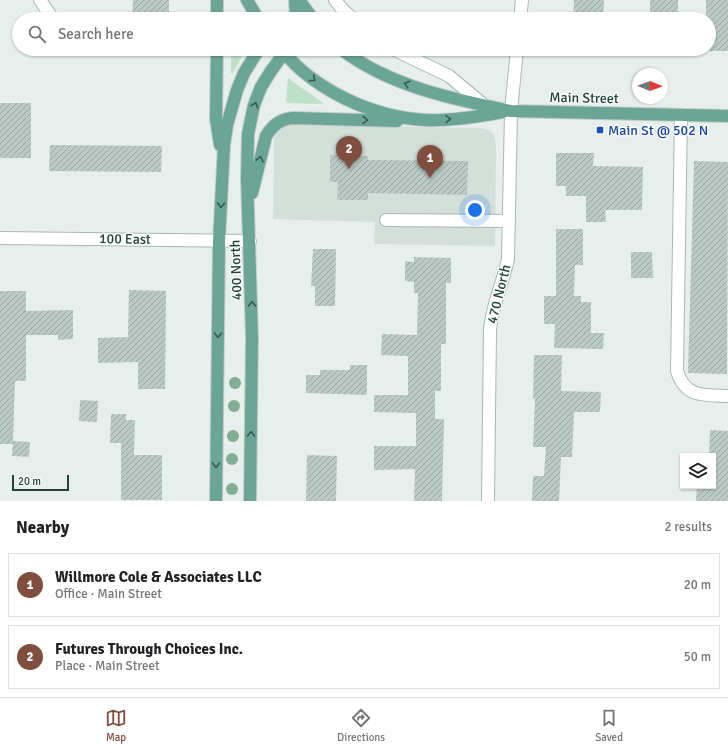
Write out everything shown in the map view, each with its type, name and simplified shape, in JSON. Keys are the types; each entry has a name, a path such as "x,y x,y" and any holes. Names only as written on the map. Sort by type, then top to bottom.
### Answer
{"main road":[{"path":"217,12 218,0"},
{"path":"247,0 254,12"},
{"path":"295,0 296,12"},
{"path":"299,0 307,12"},
{"path":"217,56 216,119 223,166"},
{"name":"400 North","path":"216,501 219,241 223,166 227,125 231,107 244,73 255,56"},
{"name":"400 North","path":"250,501 252,338 247,148 250,119 261,87 280,56"},
{"name":"Main Street","path":"290,56 314,79 332,92 389,114 424,120 459,119 510,111"},
{"name":"Main Street","path":"351,56 380,74 406,84 485,106 510,111 728,116"},
{"path":"248,210 264,141 270,130 278,122 284,119 293,118 391,121 424,120"}],"street":[{"path":"40,0 48,12"},
{"path":"335,0 345,12"},
{"path":"521,12 522,0"},
{"path":"407,56 448,76 485,106"},
{"name":"470 North","path":"488,501 490,325 493,309 508,259 510,111 516,56"},
{"path":"681,115 676,371 679,380 685,388 695,394 728,396"},
{"path":"386,220 509,221"},
{"name":"100 East","path":"0,238 250,241"}],"shaded area":[{"path":"288,125 481,128 489,130 494,134 496,145 495,246 374,244 375,222 273,219 274,139 278,130"}],"green space":[{"path":"231,56 242,56 233,73 231,73"},
{"path":"288,78 323,104 288,103 286,101"}],"building":[{"path":"133,0 169,0 169,12 132,12"},
{"path":"574,0 604,0 603,12 573,12"},
{"path":"650,0 678,0 678,12 650,12"},
{"path":"706,0 728,0 728,51 716,51 716,12 706,12"},
{"path":"0,103 31,103 31,158 0,158"},
{"path":"50,145 162,146 161,172 49,171"},
{"path":"556,153 594,153 593,166 643,167 642,210 605,210 606,222 586,222 586,196 566,196 566,186 556,186"},
{"path":"330,155 368,156 368,160 468,161 467,195 368,193 368,200 337,200 338,182 330,182"},
{"path":"694,161 728,162 727,374 688,373"},
{"path":"556,229 583,229 583,265 575,265 574,296 581,296 581,302 591,302 591,333 604,333 603,349 554,348 555,324 544,324 544,296 556,296"},
{"path":"313,249 336,249 335,306 315,306 315,286 311,286"},
{"path":"631,252 652,252 653,278 631,278"},
{"path":"414,257 451,258 451,283 446,283 446,344 441,344 441,391 435,391 435,419 444,419 442,501 414,501 415,469 374,470 374,446 416,446 416,413 374,412 374,395 408,395 408,356 381,355 382,334 417,335 418,293 414,293 414,282 405,281 405,261 414,262"},
{"path":"129,290 166,291 165,389 138,389 138,362 98,363 98,338 128,337"},
{"path":"0,291 26,291 26,311 73,310 73,339 58,340 58,335 26,335 26,381 15,381 13,441 30,442 29,457 12,456 13,444 0,444"},
{"path":"534,355 562,355 561,391 601,392 600,412 574,412 572,457 561,457 559,501 532,501 533,476 544,476 546,447 533,447 535,399 533,399"},
{"path":"350,365 367,365 367,395 306,393 306,375 320,375 320,370 350,370"},
{"path":"80,400 98,401 97,422 79,421"},
{"path":"111,414 126,414 126,420 135,420 134,455 162,455 162,500 121,500 121,443 110,443"},
{"path":"710,430 728,431 728,501 696,501 697,489 716,489 716,453 709,453"},
{"path":"307,455 337,456 336,501 306,501"}],"place":[{"name":"Main St @ 502 N","path":"600,130"},
{"name":"Futures Through Choices Inc.","path":"349,169"},
{"name":"Willmore Cole & Associates LLC","path":"430,178"}]}
